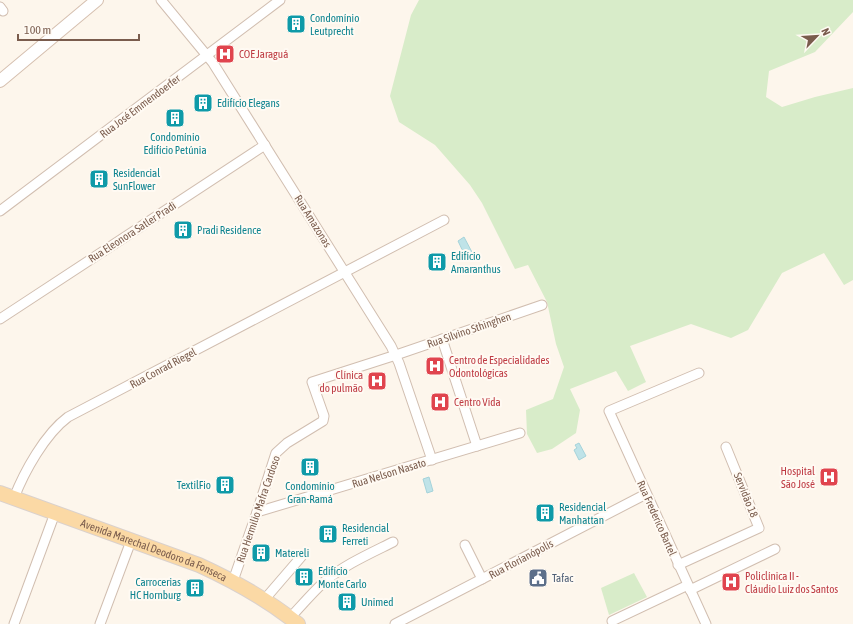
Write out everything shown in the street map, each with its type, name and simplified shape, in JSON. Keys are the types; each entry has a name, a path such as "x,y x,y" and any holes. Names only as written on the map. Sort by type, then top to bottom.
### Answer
{"main road":[{"path":"0,81 97,0"},
{"name":"Avenida Marechal Deodoro da Fonseca","path":"0,493 199,566 246,588 294,621"}],"street":[{"name":"Rua Amazonas","path":"161,0 208,55 396,355 432,460"},
{"name":"Rua José Emmendoerfer","path":"0,211 280,0"},
{"name":"Rua Eleonora Satler Pradi","path":"0,319 265,144"},
{"name":"Rua Conrad Riegel","path":"14,498 26,472 53,430 68,417 444,220"},
{"name":"Rua Silvino Sthinghen","path":"396,355 542,305"},
{"path":"442,339 477,446"},
{"name":"Rua Hermilio Mafra Cardoso","path":"233,581 276,453 287,443 323,421 324,416 312,382 396,355"},
{"name":"Rua Frederico Bartel","path":"699,373 609,411 706,624"},
{"name":"Rua Nelson Nasato","path":"257,512 520,433"},
{"name":"Servidão 18","path":"678,565 759,528 726,447"},
{"name":"Rua Florianópolis","path":"395,624 646,494"},
{"path":"14,624 55,513"},
{"path":"100,624 132,541"},
{"path":"294,621 323,583 356,560 393,542"},
{"path":"465,546 482,579"},
{"path":"612,621 775,549"},
{"path":"264,600 301,557"}],"green space":[{"path":"419,0 853,0 853,12 815,52 769,71 766,97 782,107 853,88 853,280 844,285 824,253 782,273 748,330 731,338 691,324 630,346 646,382 628,391 616,371 570,389 580,410 576,433 552,449 537,453 527,434 526,410 553,399 564,367 556,344 547,302 528,265 515,269 482,203 470,185 435,145 399,122 390,96 411,15"},
{"path":"634,573 647,597 609,615 601,588"}],"water":[{"path":"464,237 474,256 467,260 458,241"},
{"path":"579,443 586,456 579,460 574,450 577,448 575,445"},
{"path":"429,477 433,491 427,493 423,479"}],"place":[{"name":"Condomínio Leutprecht","path":"296,24"},
{"name":"COE Jaraguá","path":"225,54"},
{"name":"Edifício Elegans","path":"203,103"},
{"name":"Condomínio Edifício Petúnia","path":"175,118"},
{"name":"Residencial SunFlower","path":"99,179"},
{"name":"Pradi Residence","path":"183,230"},
{"name":"Edifício Amaranthus","path":"437,262"},
{"name":"Centro de Especialidades Odontológicas","path":"435,366"},
{"name":"Clínica do pulmão","path":"377,381"},
{"name":"Centro Vida","path":"440,402"},
{"name":"Condomínio Gran-Ramá","path":"310,467"},
{"name":"Hospital São José","path":"829,477"},
{"name":"TextilFio","path":"225,485"},
{"name":"Residencial Manhattan","path":"545,513"},
{"name":"Residencial Ferreti","path":"328,534"},
{"name":"Matereli","path":"261,553"},
{"name":"Edifício Monte Carlo","path":"304,577"},
{"name":"Tafac","path":"538,578"},
{"name":"Policlínica II - Cláudio Luiz dos Santos","path":"731,582"},
{"name":"Carrocerias HC Hornburg","path":"195,588"},
{"name":"Unimed","path":"347,602"}]}
